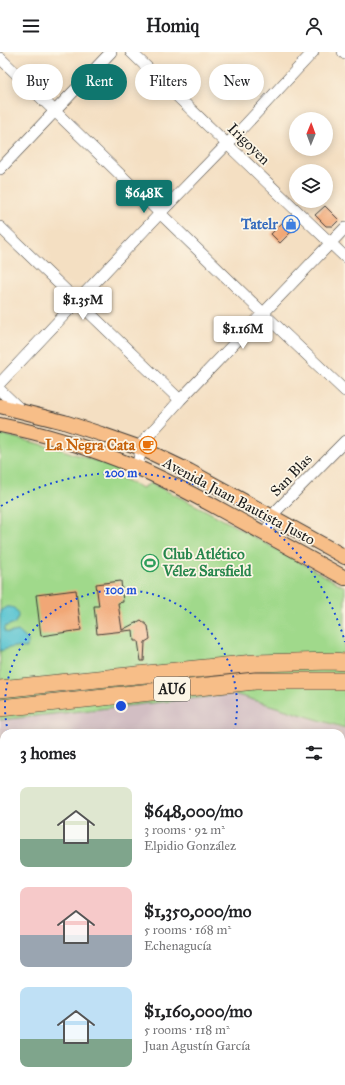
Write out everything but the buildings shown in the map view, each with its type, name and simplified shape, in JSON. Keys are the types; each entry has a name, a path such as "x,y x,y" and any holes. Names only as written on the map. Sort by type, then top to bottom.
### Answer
{"highway":[{"name":"AU6","path":"0,689 254,663 345,662"},
{"name":"AU6","path":"0,708 255,681 345,681"}],"main road":[{"name":"Avenida Juan Bautista Justo","path":"0,406 64,422 141,448 189,471 345,557"},
{"name":"Avenida Juan Bautista Justo","path":"0,425 22,429 68,442 137,467 177,486 345,578"}],"street":[{"path":"0,169 111,52"},
{"name":"Irigoyen","path":"131,52 345,257"},
{"path":"0,383 313,52"},
{"path":"0,58 345,391"},
{"path":"0,227 78,300 180,400"},
{"path":"137,467 143,442 180,400 345,228"},
{"path":"0,390 23,412"},
{"name":"San Blas","path":"265,534 278,510 345,441"}],"shaded area":[{"path":"234,694 345,729 0,729 0,720"}],"green space":[{"name":"Club Atlético Vélez Sarsfield","path":"0,434 56,448 118,468 119,477 142,488 151,483 207,511 345,587 345,728 234,694 0,720"}],"water":[{"path":"6,607 15,609 18,617 15,623 4,627 4,631 8,633 18,631 28,640 26,648 13,647 0,651 0,611"}],"place":[{"name":"Tatelr","path":"291,224"},
{"name":"La Negra Cata","path":"148,445"},
{"name":"Club Atlético Vélez Sarsfield","path":"150,563"}]}
